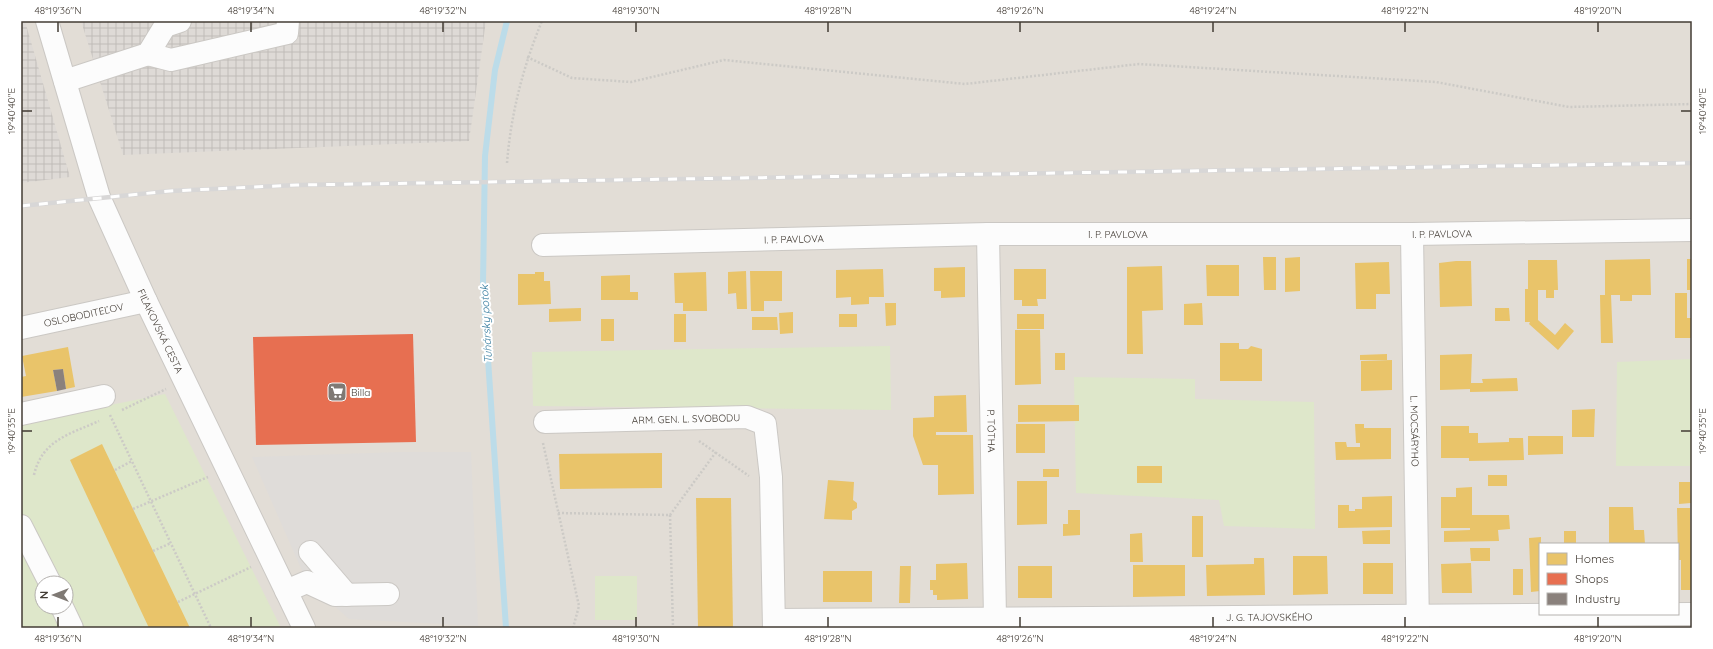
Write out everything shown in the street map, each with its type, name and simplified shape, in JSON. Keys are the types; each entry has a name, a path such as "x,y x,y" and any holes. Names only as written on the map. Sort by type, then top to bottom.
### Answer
{"street":[{"name":"FIĽAKOVSKÁ CESTA","path":"47,21 99,197 146,301 304,628"},
{"path":"148,54 165,26 180,21"},
{"path":"65,81 148,54 171,60 287,33 288,21"},
{"name":"I. P. PAVLOVA","path":"543,246 988,234 1412,234 1692,230"},
{"name":"P. TÓTHA","path":"988,234 994,623"},
{"name":"L. MOCSÁRYHO","path":"1412,234 1418,622"},
{"name":"OSLOBODITEĽOV","path":"21,328 146,301"},
{"path":"21,414 107,406"},
{"name":"ARM. GEN. L. SVOBODU","path":"545,422 747,417 766,424 771,482 774,624"},
{"path":"21,526 46,575"},
{"path":"310,552 349,595"},
{"path":"286,591 307,582 334,595 388,594"},
{"name":"J. G. TAJOVSKÉHO","path":"1679,614 1692,614"},
{"path":"66,615 72,628"},
{"name":"J. G. TAJOVSKÉHO","path":"774,624 1418,622 1658,615"}],"path":[{"path":"507,163 510,132 527,57 542,21"},
{"path":"527,57 572,78 631,82 724,60 965,84 1139,64 1436,82 1570,107 1692,104"},
{"path":"34,475 37,462 42,452 107,406 170,387"},
{"path":"107,406 151,502 212,628"},
{"path":"684,418 689,434 750,476 771,482"},
{"path":"545,422 541,434 579,606 573,628"},
{"path":"673,628 670,515 716,452"},
{"path":"114,470 132,461"},
{"path":"133,509 212,475"},
{"path":"558,513 670,515"},
{"path":"153,551 171,543"},
{"path":"178,602 255,565"}],"shaded area":[{"path":"21,21 1692,21 1692,628 21,628"},
{"path":"21,21 25,21 70,177 21,183"},
{"path":"81,21 486,21 469,141 123,155"},
{"path":"399,452 471,452 478,626 349,619 307,582 252,457"}],"green space":[{"path":"890,346 891,410 533,406 532,352"},
{"path":"1692,359 1692,466 1616,466 1617,362"},
{"path":"1074,377 1195,379 1195,399 1314,402 1315,529 1224,526 1219,500 1076,493"},
{"path":"165,394 281,628 21,628 21,423"},
{"path":"595,576 637,576 637,620 595,620"}],"building: Homes":[{"path":"1263,257 1276,257 1276,290 1264,290"},
{"path":"1300,257 1300,291 1285,292 1285,258"},
{"path":"1650,259 1651,295 1632,295 1632,301 1620,301 1620,295 1611,295 1613,343 1601,343 1600,295 1605,295 1605,260"},
{"path":"1687,259 1692,259 1692,290 1687,290"},
{"path":"1528,260 1557,260 1558,290 1554,290 1554,298 1546,298 1546,290 1538,290 1538,320 1555,335 1565,323 1574,331 1558,350 1529,324 1530,322 1525,322 1525,289 1528,289"},
{"path":"1471,261 1472,306 1440,307 1439,263"},
{"path":"1389,262 1390,294 1376,294 1376,309 1356,309 1355,263"},
{"path":"1206,265 1239,265 1239,296 1207,296"},
{"path":"1162,266 1163,310 1142,311 1143,354 1127,354 1127,267"},
{"path":"965,267 965,297 941,298 941,291 934,291 934,268"},
{"path":"883,269 884,297 869,297 869,304 851,305 851,297 836,298 836,270"},
{"path":"1014,269 1046,269 1046,299 1037,299 1038,306 1022,306 1022,300 1014,300"},
{"path":"746,271 747,309 737,309 736,293 728,294 728,272"},
{"path":"750,271 782,271 782,301 764,301 764,311 751,311"},
{"path":"535,272 544,272 544,281 550,281 551,304 518,305 518,274 535,274"},
{"path":"706,272 707,311 683,311 683,303 675,303 674,273"},
{"path":"630,275 630,292 638,292 638,300 601,300 601,276"},
{"path":"1675,293 1687,293 1687,318 1692,318 1692,338 1675,338"},
{"path":"885,303 896,303 896,325 886,326"},
{"path":"1202,303 1203,325 1184,325 1184,304"},
{"path":"581,308 581,321 549,322 549,309"},
{"path":"1495,308 1509,308 1510,321 1495,321"},
{"path":"793,312 793,333 780,334 779,313"},
{"path":"674,314 686,314 686,342 674,342"},
{"path":"839,314 857,314 857,327 839,327"},
{"path":"1017,314 1044,314 1044,329 1017,329"},
{"path":"752,317 777,317 778,330 752,330"},
{"path":"601,319 614,319 614,341 601,341"},
{"path":"1015,330 1040,330 1041,384 1015,385"},
{"path":"1220,343 1239,343 1239,349 1248,349 1251,346 1262,349 1262,381 1220,381"},
{"path":"68,347 75,387 66,389 63,369 53,370 57,391 21,397 21,377 26,376 22,356"},
{"path":"1055,353 1065,353 1065,370 1055,370"},
{"path":"1387,354 1387,360 1360,360 1360,355"},
{"path":"1472,354 1471,383 1483,383 1482,379 1517,378 1518,391 1470,392 1470,389 1440,390 1440,355"},
{"path":"1392,360 1392,390 1361,391 1361,361"},
{"path":"966,395 967,432 936,432 936,435 973,435 974,494 938,495 938,465 923,465 913,436 913,418 934,417 934,396"},
{"path":"1018,405 1079,405 1079,421 1018,422"},
{"path":"1595,409 1594,437 1572,437 1572,410"},
{"path":"1016,424 1045,424 1045,453 1016,453"},
{"path":"1355,424 1364,424 1364,428 1391,428 1391,459 1336,460 1335,442 1346,442 1347,447 1360,447 1360,443 1356,443"},
{"path":"1441,426 1469,426 1469,433 1478,433 1478,443 1509,442 1509,438 1523,438 1524,460 1469,461 1469,458 1441,458"},
{"path":"1528,436 1563,436 1563,454 1528,455"},
{"path":"102,444 190,628 149,628 70,460"},
{"path":"662,453 662,488 560,489 559,454"},
{"path":"1137,466 1162,466 1162,483 1137,483"},
{"path":"1043,469 1059,469 1059,477 1043,477"},
{"path":"1488,475 1507,475 1507,486 1488,486"},
{"path":"828,480 854,482 853,500 857,503 857,508 852,511 852,520 824,519"},
{"path":"1017,481 1047,481 1047,524 1017,525"},
{"path":"1679,482 1690,482 1691,503 1679,504"},
{"path":"1472,487 1472,515 1509,515 1510,529 1498,530 1499,541 1444,542 1444,531 1470,530 1470,528 1441,528 1441,497 1456,497 1456,488"},
{"path":"1392,496 1392,527 1338,528 1338,505 1349,505 1349,511 1355,511 1355,509 1362,509 1362,497"},
{"path":"696,498 731,498 733,628 698,628"},
{"path":"1609,507 1633,507 1634,530 1644,530 1645,543 1609,543"},
{"path":"1677,508 1690,508 1692,590 1681,590 1681,560 1679,560 1679,543 1678,543"},
{"path":"1068,510 1080,510 1080,535 1063,536 1063,524 1068,524"},
{"path":"1192,516 1203,516 1203,557 1192,557"},
{"path":"1390,530 1390,544 1363,544 1362,531"},
{"path":"1564,531 1576,531 1576,543 1564,543"},
{"path":"1142,533 1143,562 1130,562 1130,534"},
{"path":"1541,537 1541,543 1539,543 1539,591 1531,592 1529,538"},
{"path":"1470,548 1490,548 1490,561 1471,561"},
{"path":"1293,556 1327,556 1328,594 1293,595"},
{"path":"1254,558 1264,558 1265,595 1207,596 1206,565 1254,564"},
{"path":"967,563 968,599 937,600 937,595 933,595 933,590 930,590 930,580 936,580 936,564"},
{"path":"1363,563 1393,563 1393,594 1363,594"},
{"path":"1471,563 1472,593 1442,593 1441,564"},
{"path":"1133,565 1185,565 1185,596 1133,597"},
{"path":"900,566 911,566 910,603 899,603"},
{"path":"1018,566 1052,566 1052,598 1018,598"},
{"path":"1513,569 1523,569 1523,595 1513,595"},
{"path":"823,571 872,571 872,602 823,602"}],"building: Shops":[{"path":"413,334 416,442 256,445 253,337"}],"building: Industry":[{"path":"63,369 66,389 57,391 53,370"}],"waterway":[{"name":"Tuhársky potok","path":"506,628 483,284 485,156 495,70 507,21"}],"railway":[{"path":"21,206 170,191 297,185 1692,163"}],"place":[{"name":"Billa","path":"337,392"}]}
